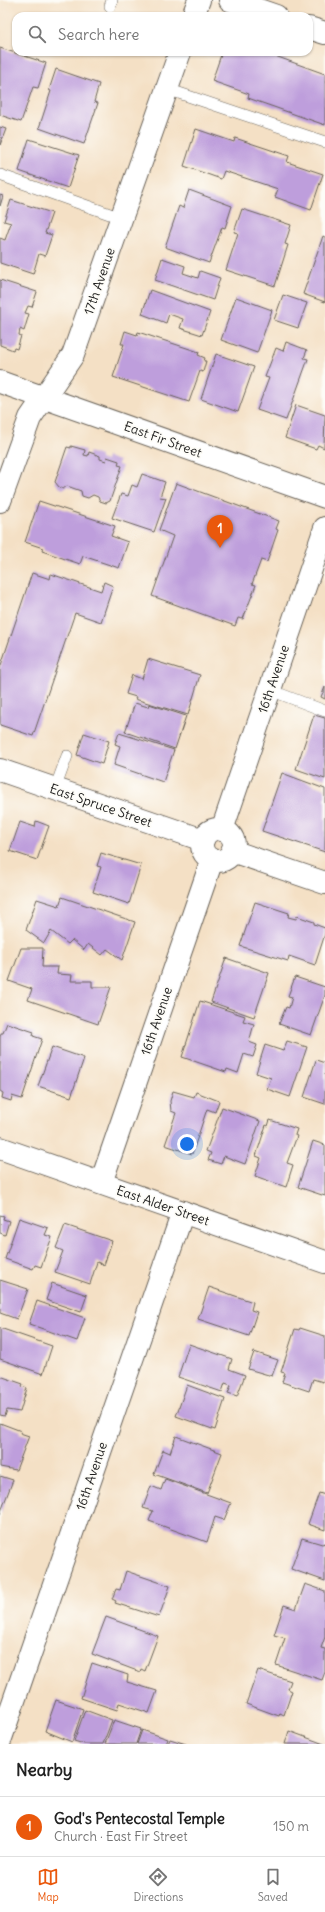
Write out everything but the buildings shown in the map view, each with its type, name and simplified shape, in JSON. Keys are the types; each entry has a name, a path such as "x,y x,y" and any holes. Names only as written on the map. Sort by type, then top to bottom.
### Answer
{"street":[{"path":"194,12 199,0"},
{"path":"230,0 264,12"},
{"path":"313,29 325,33"},
{"name":"17th Avenue","path":"0,501 30,418 73,355 179,56"},
{"name":"East Fir Street","path":"0,382 325,497"},
{"name":"16th Avenue","path":"222,830 325,528"},
{"name":"East Spruce Street","path":"0,770 203,840"},
{"path":"222,830 229,834 232,838 232,851 223,860 212,860 205,854 202,844 203,840 210,831 222,830"},
{"path":"232,851 325,883"},
{"name":"16th Avenue","path":"101,1183 212,860"},
{"name":"East Alder Street","path":"0,1148 325,1262"},
{"name":"16th Avenue","path":"0,1741 183,1212"}],"lane":[{"path":"167,89 325,142"},
{"path":"0,176 121,218"},
{"path":"270,690 325,711"},
{"path":"55,789 67,756"}],"place":[{"name":"God's Pentecostal Temple","path":"220,548"}]}
